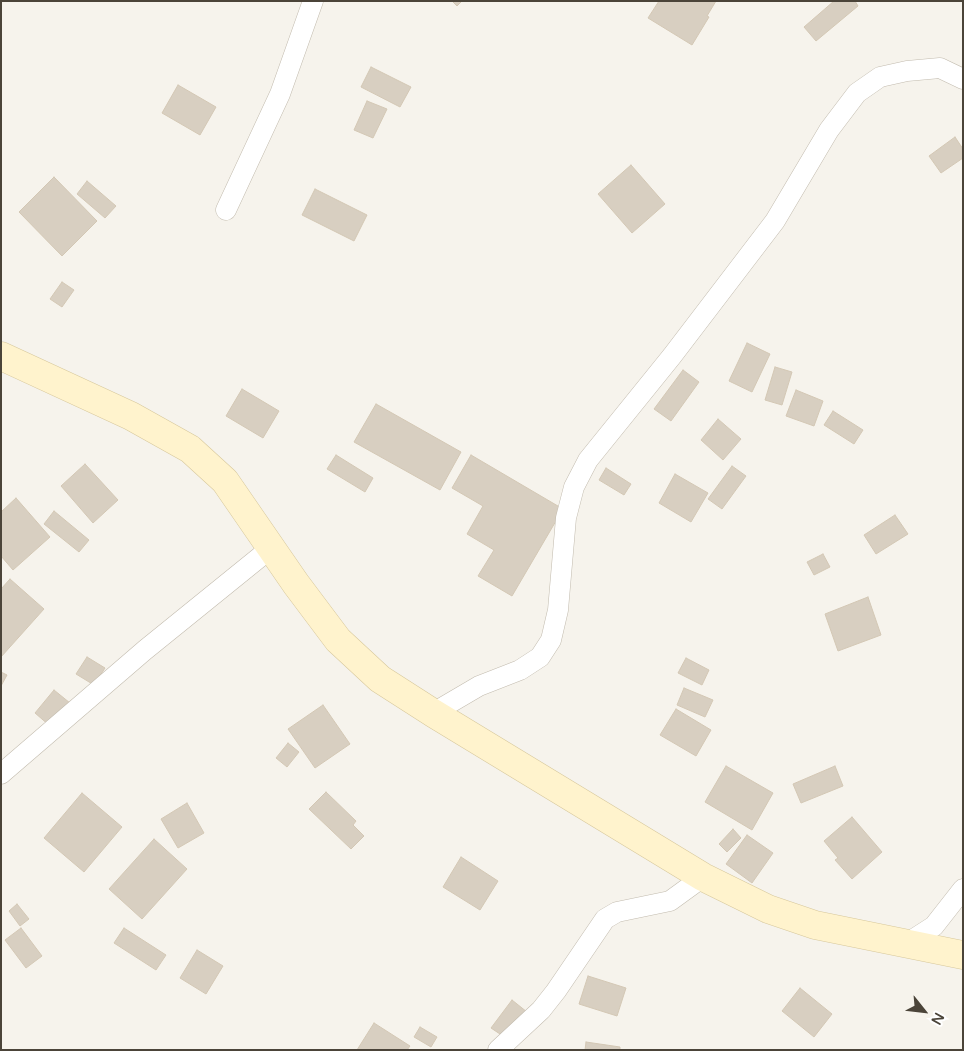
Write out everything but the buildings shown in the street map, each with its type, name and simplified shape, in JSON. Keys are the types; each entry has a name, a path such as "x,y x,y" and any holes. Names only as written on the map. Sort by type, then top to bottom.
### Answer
{"street":[{"path":"226,210 280,94 313,1"},
{"path":"433,714 480,686 520,670 540,657 551,640 558,610 566,518 574,487 588,460 672,356 775,221 829,130 857,92 880,77 907,71 940,68 963,79"},
{"path":"1,356 131,416 190,449 225,481 338,640 380,679 433,714 703,877 768,910 814,925 963,955"},
{"path":"1,774 145,650 271,548"},
{"path":"498,1050 541,1010 605,919 617,912 670,901 703,877"},
{"path":"906,944 934,926 963,889"}]}
